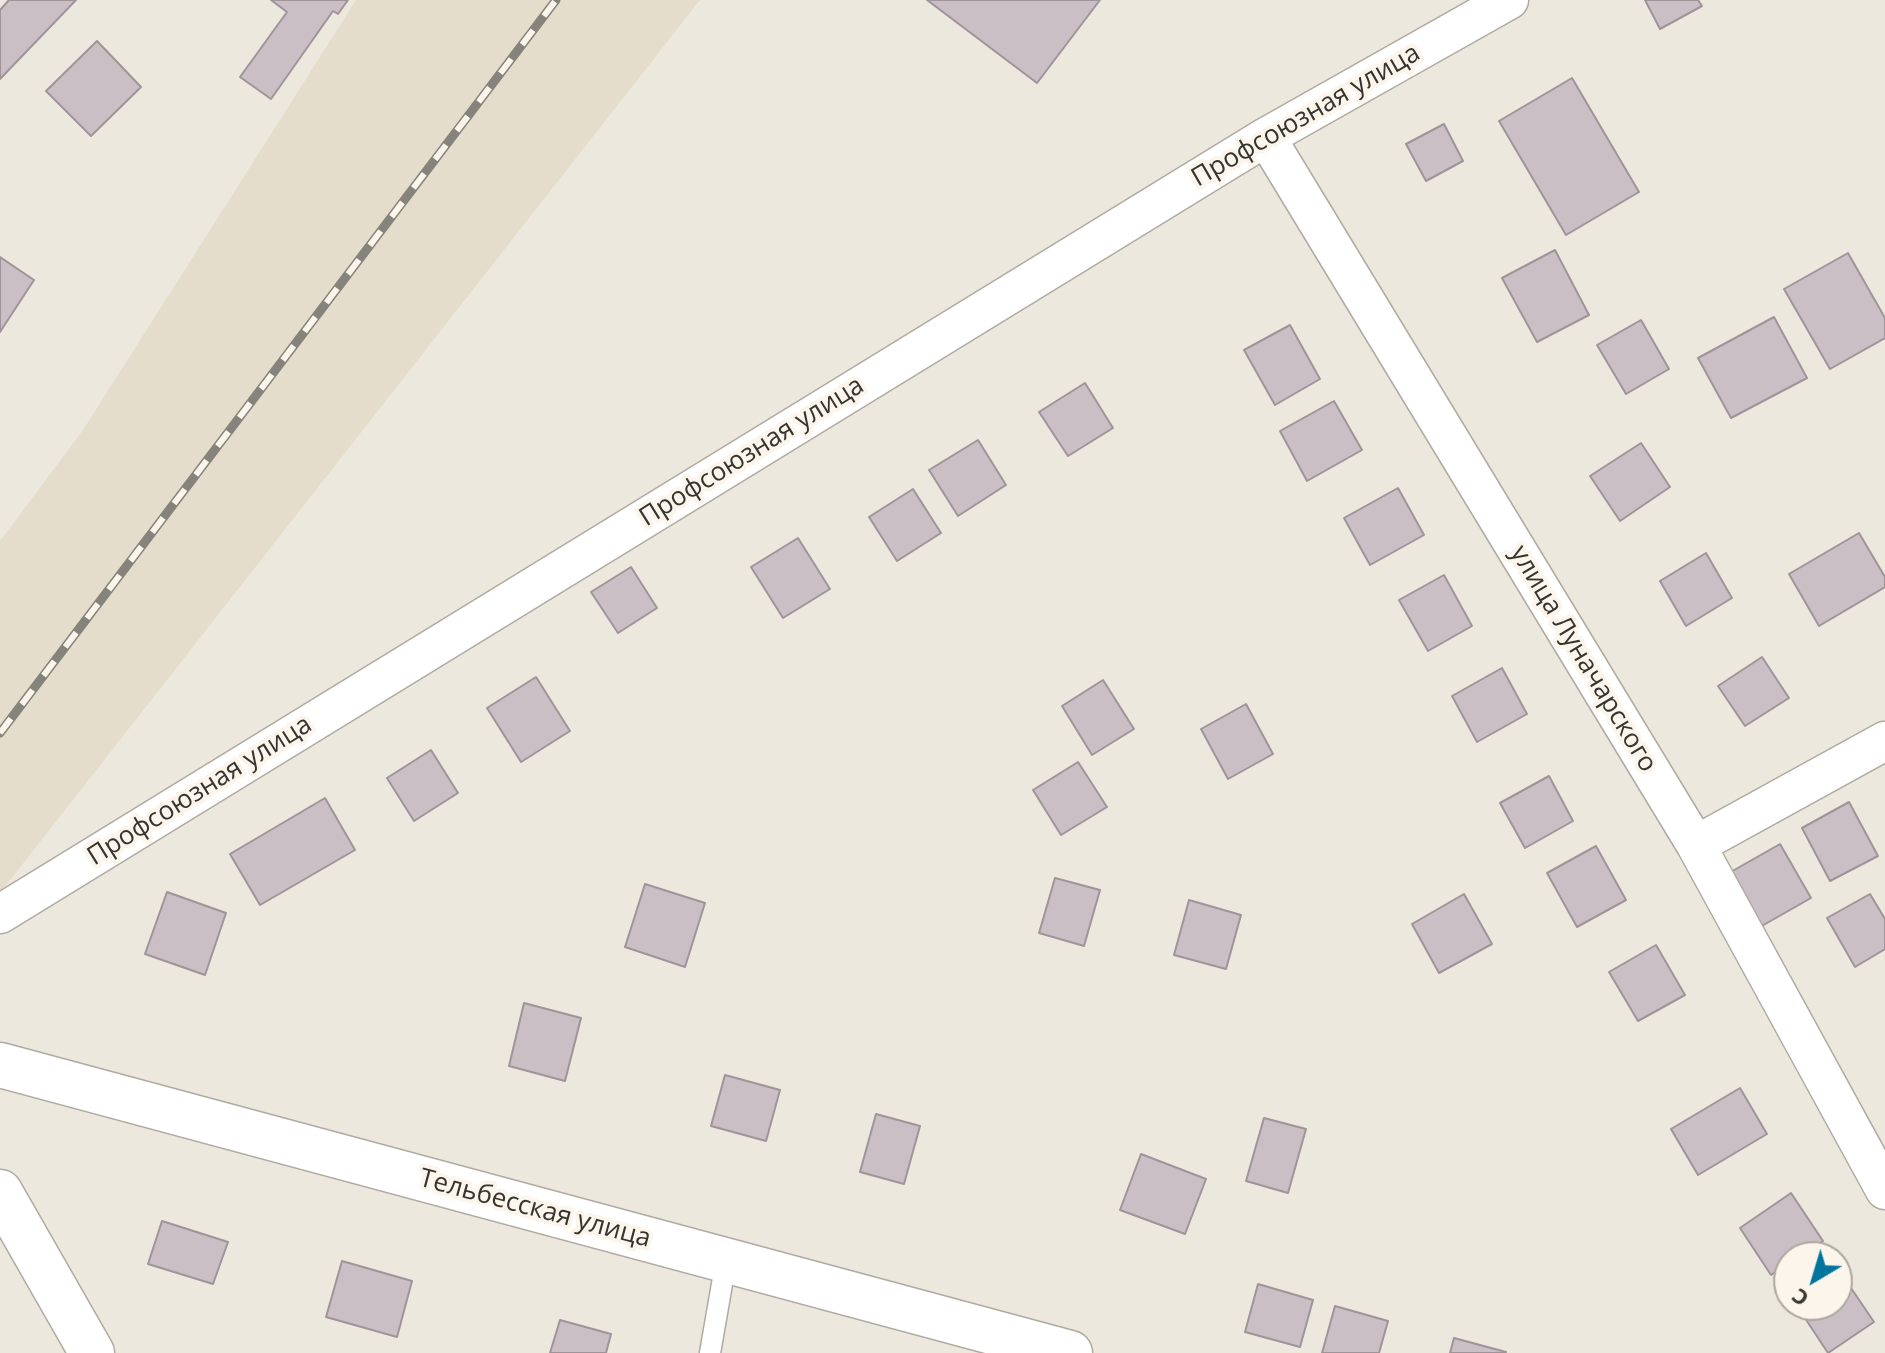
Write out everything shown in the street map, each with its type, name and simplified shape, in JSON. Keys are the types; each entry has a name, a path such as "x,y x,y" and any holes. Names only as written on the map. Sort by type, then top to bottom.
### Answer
{"street":[{"name":"Профсоюзная улица","path":"0,914 1266,137 1509,0"},
{"name":"улица Луначарского","path":"1266,137 1696,845 1885,1190"},
{"path":"1696,845 1885,741"},
{"name":"Тельбесская улица","path":"0,1065 1070,1353"},
{"path":"0,1192 92,1353"}],"lane":[{"path":"710,1353 726,1261"}],"shaded area":[{"path":"356,0 700,0 0,893 0,541 83,430"}],"building":[{"path":"9,0 76,0 0,79 0,10"},
{"path":"271,0 348,0 338,14 333,11 271,99 240,77 287,12"},
{"path":"927,0 1100,0 1037,83"},
{"path":"1645,0 1698,0 1702,6 1660,29"},
{"path":"97,41 141,87 91,136 46,91"},
{"path":"1572,78 1639,192 1566,235 1499,121"},
{"path":"1444,124 1463,161 1426,181 1406,144"},
{"path":"1555,250 1589,315 1537,342 1502,278"},
{"path":"1848,253 1885,318 1885,338 1830,369 1784,289"},
{"path":"0,257 34,280 0,332"},
{"path":"1774,317 1807,378 1731,418 1698,358"},
{"path":"1641,320 1669,369 1626,394 1597,345"},
{"path":"1290,325 1320,379 1275,405 1244,350"},
{"path":"1085,383 1113,428 1068,456 1039,412"},
{"path":"1334,401 1362,450 1307,481 1280,431"},
{"path":"978,440 1006,485 958,516 929,470"},
{"path":"1641,443 1670,487 1620,521 1590,476"},
{"path":"1398,488 1424,535 1370,565 1344,518"},
{"path":"913,489 941,533 897,561 869,517"},
{"path":"1859,533 1885,577 1885,587 1819,626 1789,574"},
{"path":"798,538 830,589 783,618 751,567"},
{"path":"1706,553 1732,598 1686,626 1660,581"},
{"path":"631,567 657,608 618,633 591,592"},
{"path":"1444,575 1472,626 1428,651 1399,600"},
{"path":"1762,657 1789,698 1745,726 1718,686"},
{"path":"1502,668 1527,714 1477,742 1452,696"},
{"path":"536,677 570,731 521,762 487,708"},
{"path":"1103,680 1134,729 1092,755 1062,706"},
{"path":"1246,704 1273,754 1228,779 1201,729"},
{"path":"431,750 458,793 414,821 387,778"},
{"path":"1078,762 1107,807 1061,835 1033,790"},
{"path":"1549,776 1573,821 1525,848 1500,803"},
{"path":"325,798 355,850 260,905 230,854"},
{"path":"1849,802 1878,856 1830,881 1802,828"},
{"path":"1780,844 1811,898 1760,927 1729,873"},
{"path":"1596,846 1626,900 1577,927 1547,873"},
{"path":"1055,878 1100,890 1084,946 1039,933"},
{"path":"645,884 705,903 685,967 625,947"},
{"path":"167,892 226,913 205,975 145,954"},
{"path":"1464,894 1492,944 1439,973 1412,924"},
{"path":"1870,894 1885,919 1885,949 1855,967 1827,918"},
{"path":"1189,900 1241,915 1226,969 1174,955"},
{"path":"1656,945 1685,995 1638,1021 1609,972"},
{"path":"524,1003 581,1018 565,1081 509,1066"},
{"path":"725,1075 780,1090 766,1141 711,1126"},
{"path":"1740,1088 1767,1134 1698,1175 1671,1129"},
{"path":"876,1114 920,1126 904,1184 860,1172"},
{"path":"1264,1118 1306,1129 1288,1193 1246,1181"},
{"path":"1141,1154 1206,1179 1185,1234 1120,1210"},
{"path":"1791,1193 1823,1241 1773,1241 1771,1275 1740,1228"},
{"path":"162,1221 228,1242 213,1284 148,1264"},
{"path":"342,1261 412,1281 397,1337 326,1317"},
{"path":"1258,1284 1313,1300 1300,1347 1245,1332"},
{"path":"1853,1291 1874,1322 1828,1353 1807,1321 1853,1321"},
{"path":"1335,1306 1388,1321 1379,1353 1322,1353"},
{"path":"560,1320 611,1334 606,1353 550,1353"},
{"path":"1454,1338 1506,1352 1450,1353"}],"railway":[{"path":"0,733 556,0"}]}
